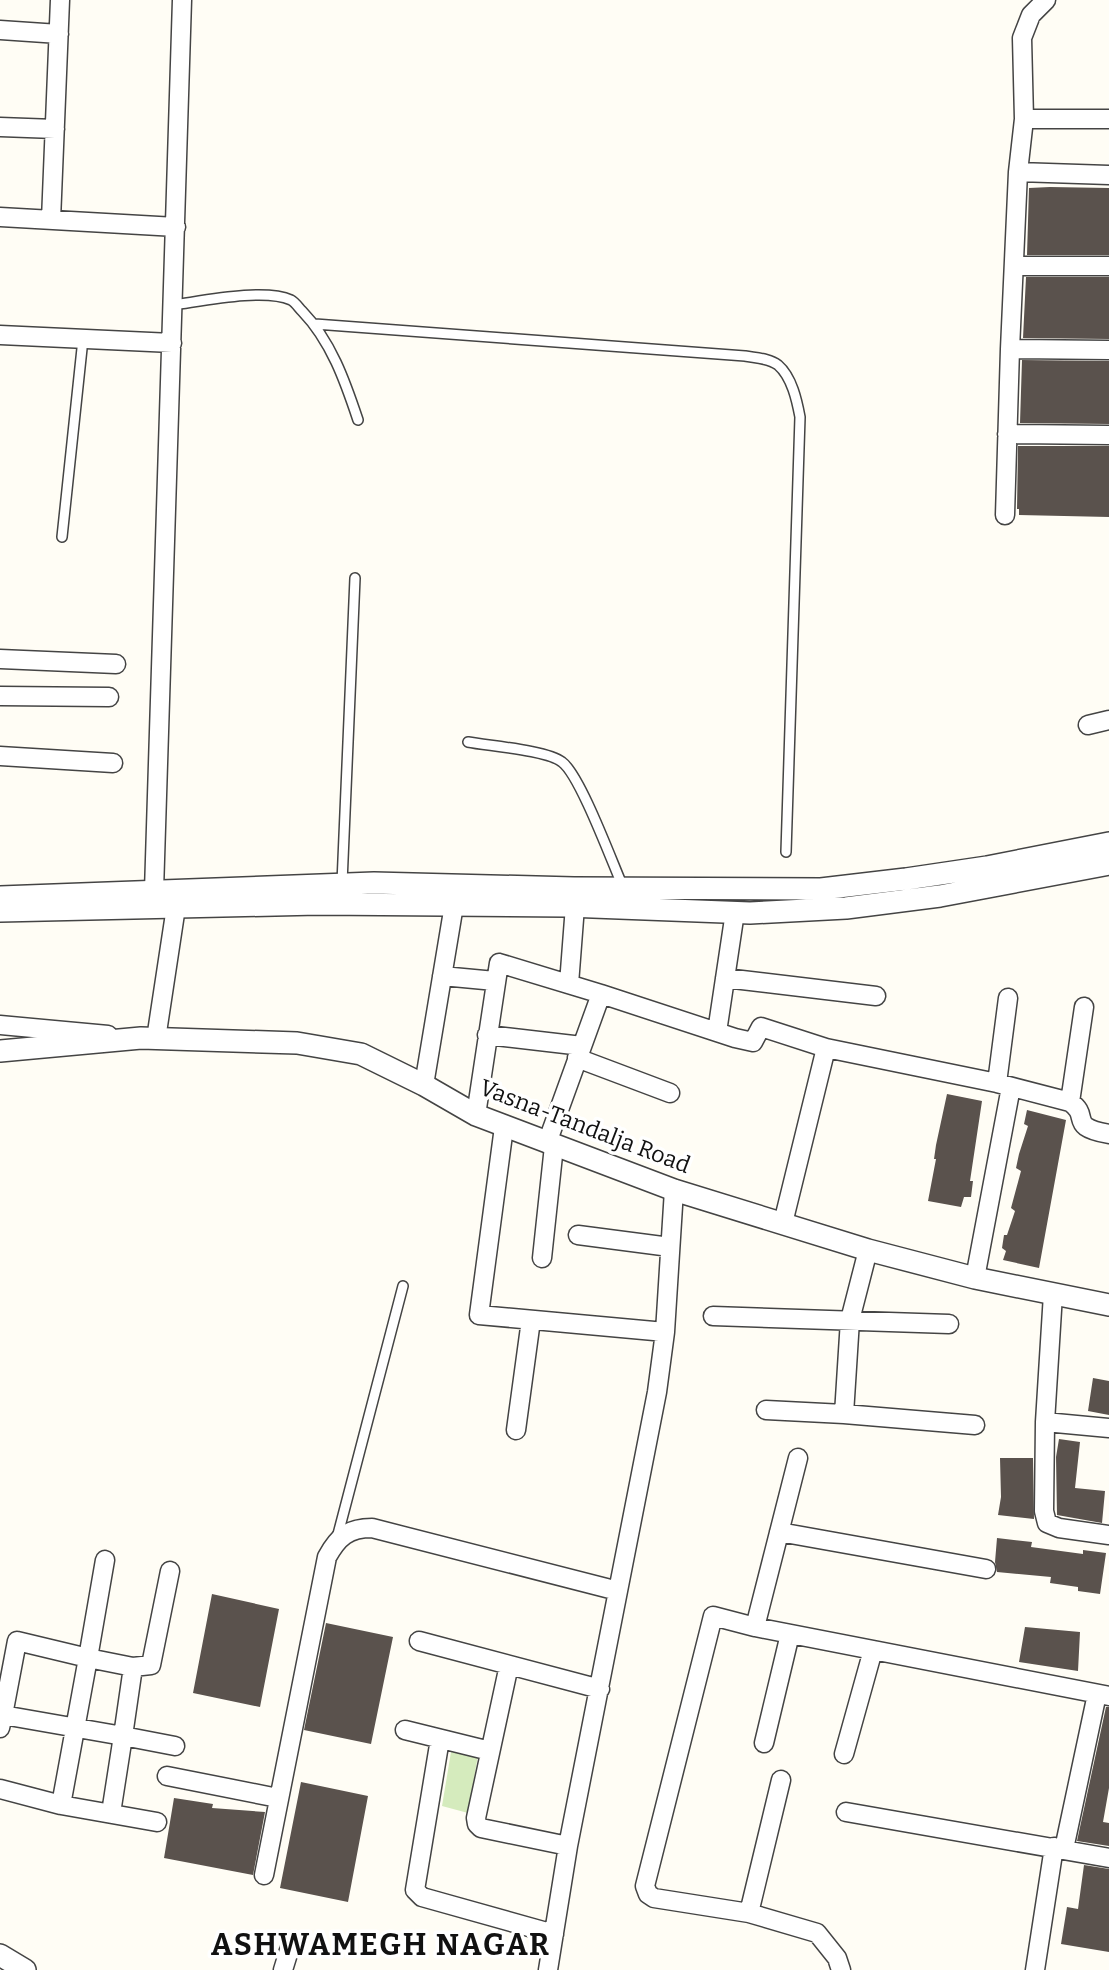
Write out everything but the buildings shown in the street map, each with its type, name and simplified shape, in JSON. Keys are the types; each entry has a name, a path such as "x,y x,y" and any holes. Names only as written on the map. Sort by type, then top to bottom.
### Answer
{"street":[{"path":"51,220 60,0"},
{"path":"154,891 182,0"},
{"path":"1005,515 1018,172 1024,119 1022,38 1031,15 1046,0"},
{"path":"0,30 59,34"},
{"path":"1024,119 1109,119"},
{"path":"0,127 55,129"},
{"path":"1018,172 1109,175"},
{"path":"0,218 176,227"},
{"path":"1014,266 1109,266"},
{"path":"0,335 172,344"},
{"path":"1010,349 1109,350"},
{"path":"1007,434 1109,435"},
{"path":"0,659 116,664"},
{"path":"0,696 109,696"},
{"path":"1088,725 1109,720"},
{"path":"0,756 113,763"},
{"path":"0,897 342,883 821,889 973,869 1109,843"},
{"path":"0,911 318,904 575,906 735,912 846,908 913,899 1109,864"},
{"path":"424,1085 454,905"},
{"path":"569,984 575,906"},
{"path":"0,1025 148,1039 176,907"},
{"path":"717,1032 735,912"},
{"path":"476,1115 499,963 753,1042 761,1027 826,1048 1004,1085 1070,1102 1076,1106 1086,1128 1109,1134"},
{"path":"442,976 495,981"},
{"path":"725,978 876,996"},
{"path":"542,1258 550,1144 601,994"},
{"path":"975,1278 1004,1085 1008,998"},
{"path":"1070,1102 1083,1007"},
{"path":"487,1035 580,1052 670,1093"},
{"name":"Vasna-Tandalja Road","path":"0,1051 148,1039 297,1043 361,1054 424,1085 476,1115 674,1190 868,1250 975,1278 1109,1305"},
{"path":"783,1223 826,1048"},
{"path":"504,1127 479,1315 665,1332"},
{"path":"548,1970 568,1846 648,1445 665,1332 674,1190"},
{"path":"578,1235 670,1247"},
{"path":"844,1414 850,1320 868,1250"},
{"path":"1053,1294 1045,1422 1044,1511 1047,1522 1059,1528 1109,1535"},
{"path":"713,1316 949,1324"},
{"path":"516,1430 531,1320"},
{"path":"766,1410 975,1424"},
{"path":"1045,1422 1109,1428"},
{"path":"755,1627 798,1458"},
{"path":"264,1875 327,1557 337,1539 349,1531 372,1528 618,1591"},
{"path":"779,1532 986,1569"},
{"path":"61,1805 105,1560"},
{"path":"170,1571 151,1665 133,1667 17,1642 2,1721 74,1728 175,1746"},
{"path":"841,1970 837,1958 817,1933 748,1913 654,1898 648,1894 645,1886 713,1616 755,1627 1103,1695 1059,1848 1035,1970"},
{"path":"764,1743 790,1634"},
{"path":"419,1641 600,1689"},
{"path":"844,1754 873,1650"},
{"path":"509,1665 476,1818 477,1824 481,1828 568,1846"},
{"path":"111,1812 133,1667"},
{"path":"405,1730 490,1751"},
{"path":"440,1739 414,1885 417,1895 554,1934"},
{"path":"167,1776 278,1798"},
{"path":"748,1913 781,1780"},
{"path":"0,1789 61,1805 158,1822"},
{"path":"846,1812 1109,1858"},
{"path":"283,1970 291,1944"},
{"path":"0,1955 25,1970"}],"lane":[{"path":"174,304 239,296 269,296 292,301 315,324 341,370 358,420"},
{"path":"315,324 745,356 770,361 779,366 797,401 800,417 786,852"},
{"path":"62,537 83,339"},
{"path":"342,883 355,578"},
{"path":"468,742 548,755 562,761 570,769 585,799 623,888"},
{"path":"337,1539 402,1286"}],"green space":[{"path":"451,1752 478,1755 468,1813 442,1806"}],"district":[{"name":"ASHWAMEGH NAGAR","path":"381,1945"}]}
